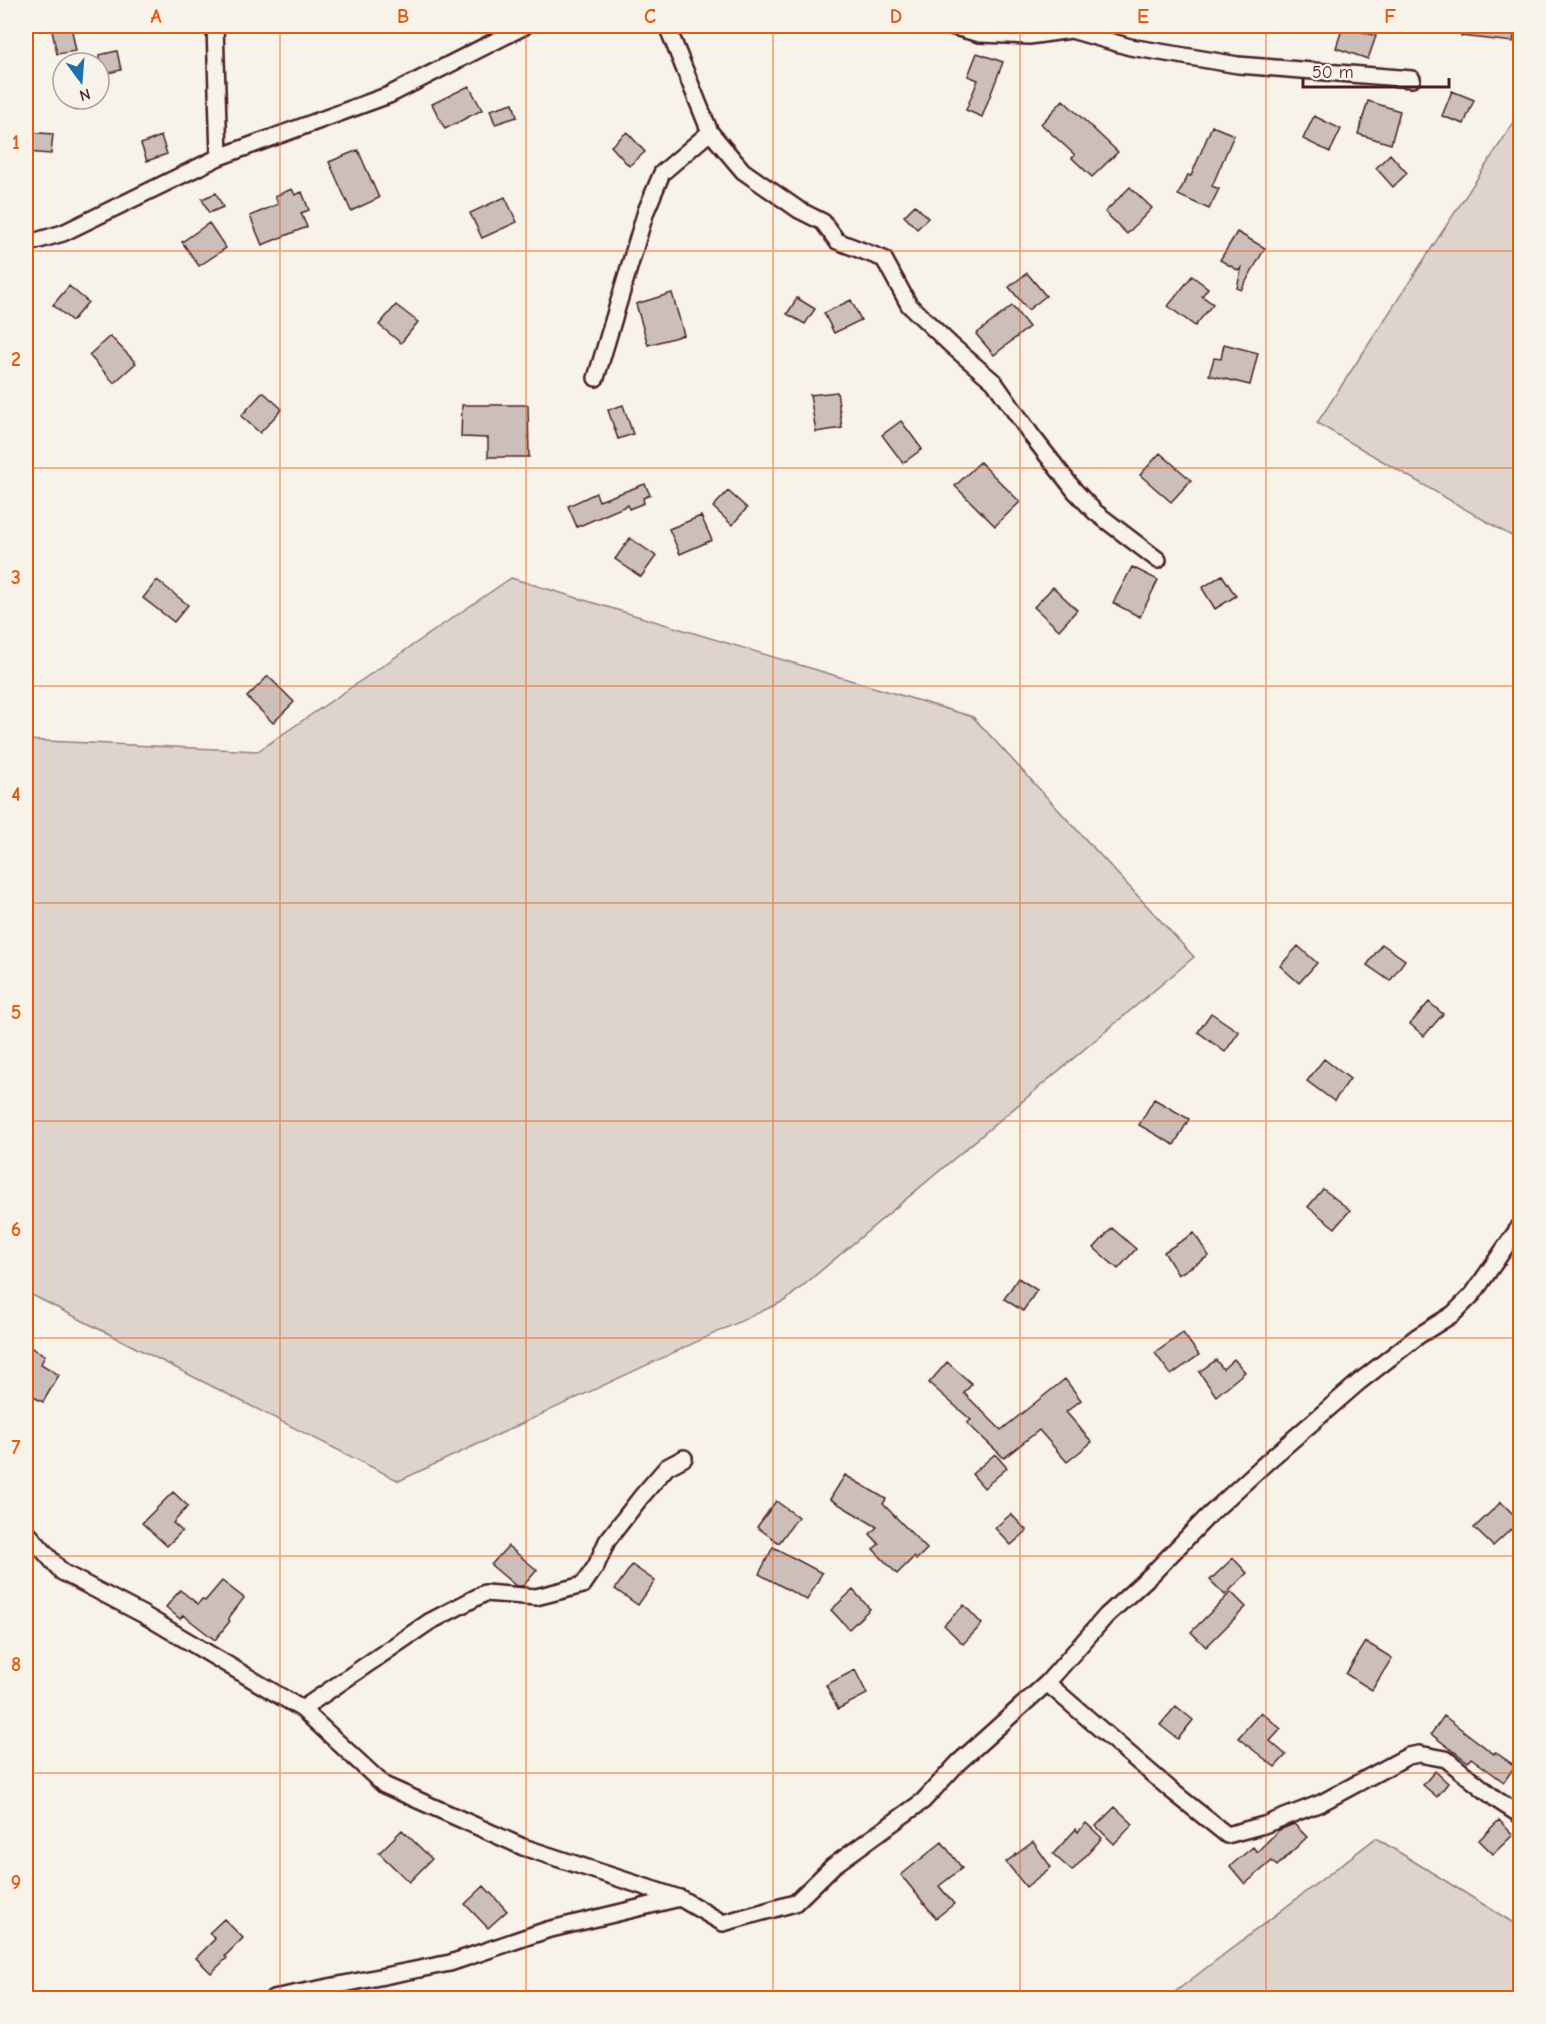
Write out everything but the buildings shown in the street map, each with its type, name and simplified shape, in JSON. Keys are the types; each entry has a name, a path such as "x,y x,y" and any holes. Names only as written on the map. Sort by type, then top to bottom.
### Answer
{"street":[{"path":"214,26 219,157"},
{"path":"26,244 63,233 219,157 389,94 525,26"},
{"path":"667,26 710,132 743,171 799,210 823,222 837,241 884,260 909,305 994,382 1075,491 1095,512 1158,560"},
{"path":"951,26 980,34 1029,36 1071,30 1130,47 1238,65 1412,79"},
{"path":"596,378 646,211 662,173 710,132"},
{"path":"26,1531 62,1572 144,1615 302,1709 384,1785 523,1847 680,1898 723,1923 795,1903 833,1866 923,1801 959,1762 1047,1683 1106,1616 1153,1573 1207,1517 1359,1382 1418,1336 1453,1314 1473,1294 1521,1226"},
{"path":"302,1709 429,1622 484,1593 536,1597 583,1586 596,1566 607,1541 641,1497 667,1467 684,1458"},
{"path":"1047,1683 1172,1791 1227,1835 1264,1825 1321,1803 1408,1756 1419,1754 1446,1759 1497,1800 1521,1815"},
{"path":"273,1998 450,1963 547,1930 680,1898"}],"shaded area":[{"path":"1520,113 1520,541 1317,423"},
{"path":"511,578 973,717 1194,957 786,1300 399,1481 26,1292 26,740 258,751"},
{"path":"1376,1838 1520,1927 1520,1998 1167,1998"}]}
